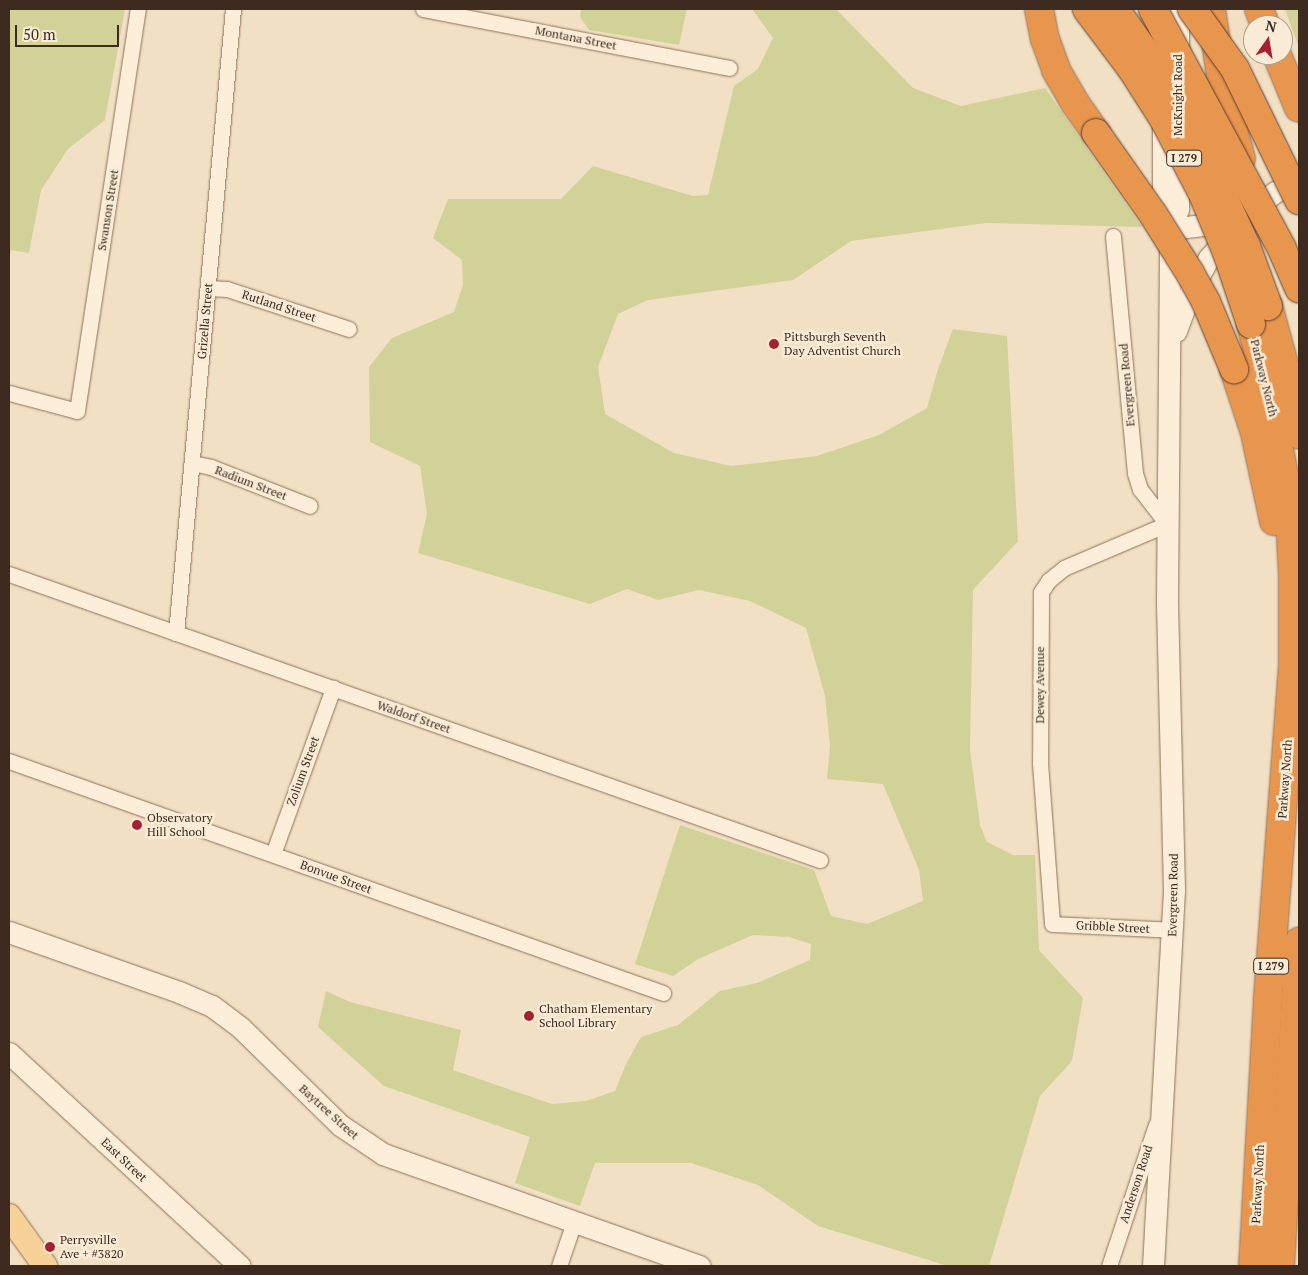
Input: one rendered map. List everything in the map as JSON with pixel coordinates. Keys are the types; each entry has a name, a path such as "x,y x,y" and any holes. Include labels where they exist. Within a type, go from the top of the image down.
{"highway":[{"path":"1039,9 1045,39 1056,70 1075,103 1154,214 1190,273 1206,302 1234,370 1255,433 1270,500 1276,537 1279,603 1293,666"},
{"name":"Parkway North","path":"1087,9 1132,69 1165,121 1203,194 1228,255 1260,315 1265,378 1289,500 1293,573 1293,666 1268,1000 1253,1266"},
{"path":"1115,9 1160,73 1193,131 1246,246 1260,315 1286,368 1299,435"},
{"path":"1153,9 1276,195"},
{"path":"1192,9 1235,69 1276,195 1282,249 1299,288"},
{"path":"1211,9 1229,119 1276,195"},
{"path":"1282,65 1296,101"},
{"path":"1280,1266 1299,942"}],"main road":[{"name":"McKnight Road","path":"1163,9 1162,209 1170,229"},
{"name":"McKnight Road","path":"1170,229 1178,209 1178,9"},
{"name":"Evergreen Road","path":"1171,348 1191,290 1209,258 1247,214 1299,178"},
{"name":"Evergreen Road","path":"1153,1266 1173,930 1167,524 1171,348 1170,229 1205,225 1276,195"},
{"name":"Baytree Street","path":"9,932 207,1003 232,1020 340,1126 372,1148 394,1158 700,1266"},
{"name":"East Street","path":"9,1053 240,1266"},
{"path":"9,1216 45,1266"}],"street":[{"name":"Swanson Street","path":"9,393 77,411 138,9"},
{"name":"Grizella Street","path":"176,633 233,9"},
{"name":"Montana Street","path":"423,9 729,68"},
{"name":"Evergreen Road","path":"1113,236 1135,473 1140,489 1167,524"},
{"name":"Rutland Street","path":"208,288 227,289 349,329"},
{"name":"Radium Street","path":"192,463 211,467 310,506"},
{"name":"Dewey Avenue","path":"1052,924 1040,763 1041,592 1049,580 1064,568 1167,524"},
{"name":"Waldorf Street","path":"9,574 820,860"},
{"name":"Zolium Street","path":"273,854 333,688"},
{"name":"Bonvue Street","path":"9,761 663,993"},
{"name":"Gribble Street","path":"1052,924 1173,930"},
{"name":"Anderson Road","path":"1109,1266 1163,1102"},
{"path":"559,1266 574,1222"}],"green space":[{"path":"9,9 125,9 105,120 68,149 41,190 29,253 11,250 9,257"},
{"path":"581,9 687,9 679,45 589,30 580,17"},
{"path":"752,9 836,9 913,88 961,106 1045,88 1142,227 986,223 851,241 793,280 648,300 618,314 598,367 605,414 674,453 731,466 817,456 879,435 927,408 938,369 953,329 1007,336 1018,541 973,590 970,750 980,825 987,842 1013,855 1035,855 1039,950 1083,998 1072,1061 1040,1096 989,1266 948,1266 818,1226 758,1185 691,1163 595,1163 580,1206 515,1183 530,1137 384,1086 318,1027 326,991 350,1002 461,1030 453,1070 552,1104 586,1101 615,1091 627,1062 641,1037 678,1025 720,991 757,983 810,960 811,944 789,937 753,935 698,959 673,976 635,964 680,825 814,870 831,916 867,924 923,901 919,870 883,784 827,779 830,746 825,696 806,628 750,601 699,590 658,600 627,589 590,604 418,553 427,514 420,466 370,442 369,367 392,338 454,312 463,285 462,260 433,238 448,199 561,199 593,166 693,196 708,195 734,86 758,69 773,38"},
{"path":"1285,9 1299,9 1299,48 1293,31 1293,15 1287,15"}],"place":[{"name":"Pittsburgh Seventh Day Adventist Church","path":"774,344"},
{"name":"Observatory Hill School","path":"137,825"},
{"name":"Chatham Elementary School Library","path":"529,1016"},
{"name":"Perrysville Ave + #3820","path":"50,1247"}]}
